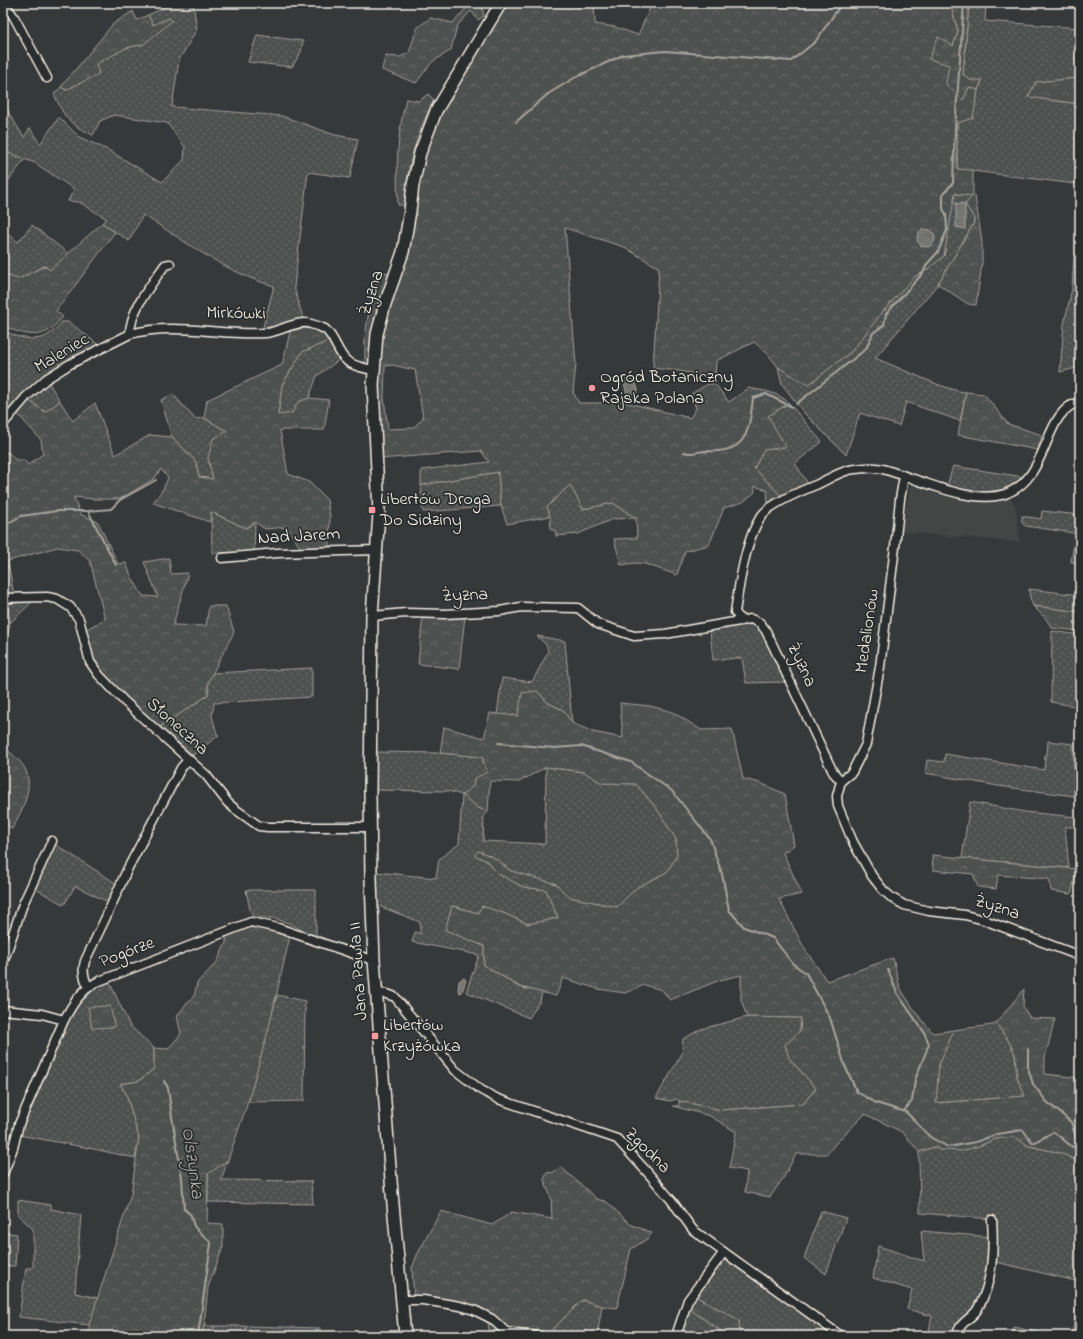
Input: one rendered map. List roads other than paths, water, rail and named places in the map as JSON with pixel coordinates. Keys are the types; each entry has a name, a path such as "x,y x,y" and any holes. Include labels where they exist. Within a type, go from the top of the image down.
{"street":[{"path":"4,3 14,16 47,78"},
{"name":"Żyzna","path":"370,722 372,616 378,513 373,385 377,334 385,304 403,252 414,179 423,145 436,111 501,3"},
{"path":"130,334 130,323 145,294 165,265 170,264"},
{"name":"Mirkówki","path":"105,347 130,334 160,328 241,333 268,333 297,324 308,323 325,330 333,339 341,356 348,362 373,370"},
{"name":"Maleniec","path":"3,424 26,397 46,378 70,364 105,347"},
{"path":"741,621 735,612 747,551 764,513 784,499 849,470 876,468 969,495 986,497 1003,494 1020,486 1033,472 1043,452 1054,423 1063,410 1080,402"},
{"name":"Medalionów","path":"841,781 852,772 866,744 880,667 904,476"},
{"name":"Nad Jarem","path":"222,558 277,553 377,550"},
{"name":"Słoneczna","path":"3,598 47,597 57,599 70,607 79,619 90,662 96,671 124,701 206,775 228,803 260,826 370,827"},
{"name":"Żyzna","path":"372,616 406,613 445,614 500,611 521,607 578,608 598,624 634,636 665,634 751,619 760,623 766,631 833,772 841,781 837,796 838,806 853,842 872,876 883,890 892,898 904,905 929,911 965,915 984,920 1080,956"},
{"name":"Jana Pawła II","path":"370,722 370,827 374,960 391,1178 406,1336"},
{"path":"88,987 83,968 85,960 128,868 182,768 189,759"},
{"path":"3,963 23,904 52,841"},
{"name":"Pogórze","path":"3,1174 13,1148 21,1118 64,1020 71,1007 88,987 97,982 251,922 278,928 374,960"},
{"name":"Zgodna","path":"377,993 387,994 394,997 455,1070 481,1090 498,1099 616,1139 672,1201 693,1230 724,1252 735,1262 842,1336"},
{"path":"3,1010 42,1014 64,1020"},
{"path":"957,1336 962,1324 975,1312 981,1303 984,1294 992,1260 992,1220"},
{"path":"676,1336 688,1300 724,1252"},
{"path":"403,1300 434,1301 460,1306 474,1310 492,1319 505,1331 516,1334 541,1336"}],"water":[{"path":"956,203 965,204 965,229 956,227"},
{"path":"926,229 932,232 935,238 932,244 926,247 920,244 917,238 920,232"},
{"path":"634,377 638,390 635,397 628,399 624,383 626,378"},
{"path":"464,978 466,980 460,993 458,991 459,981"}],"waterway":[{"path":"516,122 548,94 576,77 623,55 665,51 791,61 815,42 842,3"},
{"path":"796,404 866,349 873,333 884,325 886,314 923,273 927,264 938,252 947,230 946,214 943,209 943,194 953,183 955,128 964,3"},
{"path":"684,452 720,451 730,449 738,445 747,431 753,398 766,394 792,407"},
{"path":"3,526 21,516 57,511 111,509 120,500 156,480"},
{"path":"88,511 116,565"},
{"path":"498,743 554,748 581,746 631,762 672,791 710,839 722,874 729,910 744,927 773,938 793,964 806,973 830,1018 845,1066 857,1092 876,1103 906,1112 930,1137 948,1147 976,1142 997,1134 1023,1130 1033,1143 1054,1132 1071,1146 1080,1149"},
{"path":"888,970 897,993 924,1032 929,1044 915,1080 912,1101 904,1111"},
{"path":"1028,1049 1028,1068 1033,1084 1047,1102 1071,1122 1077,1148"},
{"name":"Olszynka","path":"164,1081 168,1088 182,1178 184,1209 191,1215 196,1229 211,1243 198,1336"}],"place":[{"name":"Ogród Botaniczny Rajska Polana","path":"592,388"},
{"name":"Libertów Droga Do Sidziny","path":"372,510"},
{"name":"Libertów Krzyżówka","path":"375,1036"}]}
